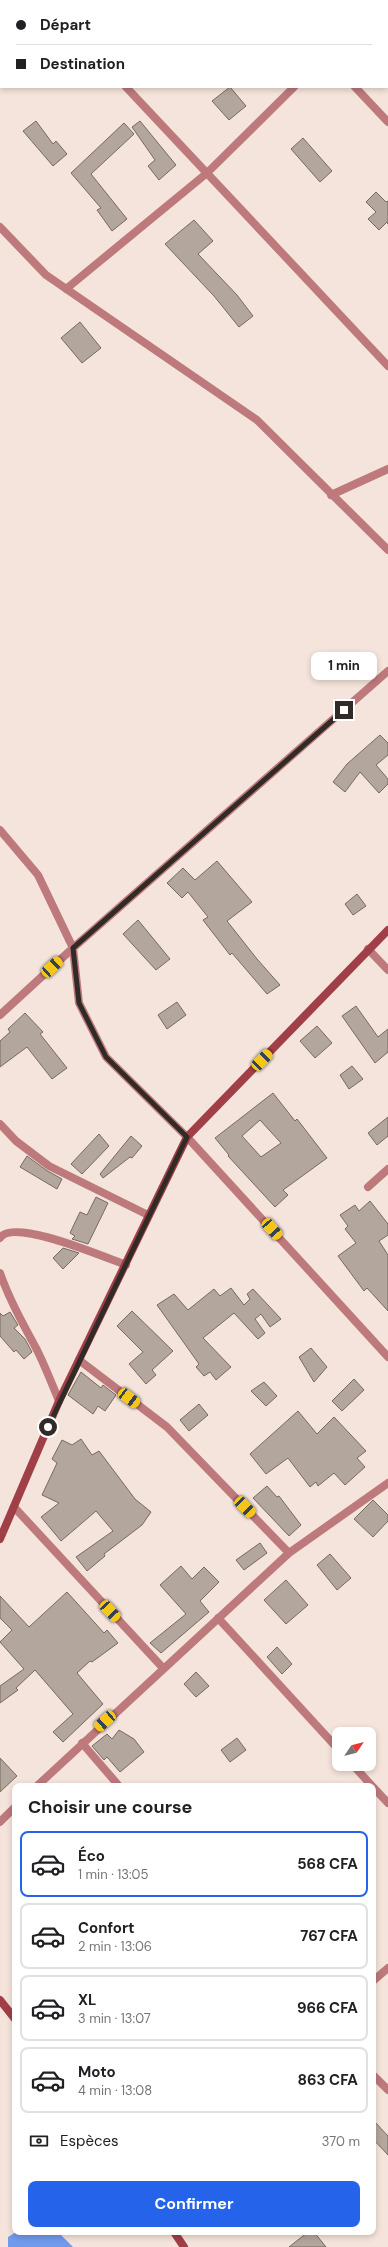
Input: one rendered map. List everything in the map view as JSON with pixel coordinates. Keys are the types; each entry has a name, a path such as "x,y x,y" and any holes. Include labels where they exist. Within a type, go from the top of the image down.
{"main road":[{"path":"0,1539 59,1401 187,1137 388,930"},
{"path":"0,2000 12,2016"},
{"path":"176,2235 184,2247"}],"street":[{"path":"127,88 388,366"},
{"path":"66,289 207,174 293,88"},
{"path":"356,88 388,122"},
{"path":"0,228 46,276 257,420 388,550"},
{"path":"331,495 388,469"},
{"path":"0,1015 73,948 388,671"},
{"path":"0,830 38,875 73,948 79,1003 106,1057 187,1137 388,1356"},
{"path":"368,949 388,970"},
{"path":"0,1124 16,1141 49,1166 148,1216"},
{"path":"368,1187 388,1168"},
{"path":"0,1238 2,1235 10,1232 44,1235 126,1265"},
{"path":"0,1273 8,1297 27,1335 37,1350 59,1401"},
{"path":"79,1360 167,1427 289,1553"},
{"path":"40,1783 289,1553 388,1484"},
{"path":"14,1507 163,1668"},
{"path":"218,1618 332,1742"},
{"path":"82,1743 116,1783"},
{"path":"359,1771 370,1783"},
{"path":"376,1789 388,1803"},
{"path":"0,1822 12,1810"},
{"path":"376,1979 388,1968"},
{"path":"376,2078 388,2090"}],"water":[{"path":"12,2234 61,2235 73,2247 8,2247 8,2237"}],"building":[{"path":"229,88 231,88 246,106 229,120 212,101"},
{"path":"36,121 53,144 56,141 67,154 53,166 23,131"},
{"path":"140,121 176,165 159,180 148,166 155,160 132,127"},
{"path":"124,123 134,134 91,174 127,219 112,231 97,210 101,208 71,173"},
{"path":"303,138 332,171 320,182 291,149"},
{"path":"376,192 386,202 388,201 388,224 387,222 379,230 368,219 376,212 366,202"},
{"path":"194,220 213,241 198,254 237,295 253,316 239,327 214,296 165,244"},
{"path":"80,322 101,348 82,363 61,338"},
{"path":"380,735 388,743 388,755 376,765 388,779 388,784 379,793 360,772 345,792 333,782 347,764"},
{"path":"217,861 252,902 227,921 280,985 267,994 232,953 230,955 203,920 208,917 188,892 182,898 167,883 183,868 195,880"},
{"path":"357,894 366,906 353,915 345,904"},
{"path":"138,920 170,959 156,970 123,934"},
{"path":"177,1002 186,1015 167,1029 158,1015"},
{"path":"356,1006 378,1037 388,1029 388,1052 375,1063 342,1016"},
{"path":"25,1013 43,1032 40,1034 67,1068 52,1079 27,1047 0,1067 0,1041 10,1032 8,1029"},
{"path":"317,1026 332,1043 315,1058 300,1041"},
{"path":"352,1066 363,1079 349,1089 340,1075"},
{"path":"273,1093 295,1121 297,1119 327,1158 283,1190 288,1195 275,1207 228,1156 229,1155 215,1138","holes":["260,1120 281,1143 261,1157 242,1136"]},
{"path":"388,1117 388,1136 377,1145 368,1133"},
{"path":"99,1134 109,1146 82,1174 71,1164"},
{"path":"131,1136 142,1146 132,1158 130,1157 103,1178 100,1174"},
{"path":"27,1156 46,1170 62,1179 57,1189 20,1167"},
{"path":"96,1197 108,1203 88,1244 72,1239 75,1236 70,1233 80,1212 87,1215"},
{"path":"370,1201 388,1224 388,1235 379,1241 388,1255 388,1311 367,1288 364,1291 338,1256 356,1243 345,1229 348,1226 340,1215 355,1205 359,1211"},
{"path":"63,1248 79,1253 63,1269 53,1258"},
{"path":"231,1288 244,1305 250,1299 247,1294 253,1289 281,1319 270,1327 261,1314 255,1319 265,1333 258,1339 234,1313 203,1338 231,1367 216,1380 210,1372 204,1376 196,1367 199,1364 157,1305 174,1294 188,1310 214,1289 220,1296"},
{"path":"132,1311 173,1351 152,1370 156,1375 146,1384 129,1364 143,1352 117,1326"},
{"path":"10,1312 18,1325 14,1328 25,1339 32,1352 24,1359 16,1350 14,1352 0,1336 0,1313 3,1316"},
{"path":"311,1348 327,1367 314,1382 299,1357"},
{"path":"81,1372 101,1388 103,1385 116,1395 105,1411 98,1406 93,1414 68,1395"},
{"path":"354,1379 364,1390 342,1411 332,1401"},
{"path":"264,1382 277,1396 266,1406 251,1391"},
{"path":"199,1404 208,1415 189,1431 180,1420"},
{"path":"298,1411 317,1434 334,1417 366,1451 357,1458 365,1467 345,1485 334,1473 318,1486 316,1482 310,1487 288,1458 266,1474 250,1454"},
{"path":"81,1439 92,1455 99,1451 135,1499 151,1512 142,1525 104,1554 105,1556 87,1571 76,1557 113,1531 96,1511 61,1541 41,1517 59,1503 42,1495 57,1463 52,1459 62,1440 72,1445"},
{"path":"267,1486 277,1497 279,1496 301,1525 289,1536 253,1498"},
{"path":"373,1500 388,1515 388,1521 373,1537 354,1519"},
{"path":"260,1543 267,1553 244,1570 236,1560"},
{"path":"330,1554 351,1578 337,1590 317,1565"},
{"path":"181,1566 192,1579 204,1567 219,1582 200,1601 209,1612 161,1653 150,1643 186,1614 160,1585"},
{"path":"286,1580 308,1605 286,1624 264,1600"},
{"path":"67,1592 104,1633 107,1630 118,1643 92,1662 90,1661 77,1673 103,1704 63,1742 53,1732 73,1714 35,1670 16,1688 18,1690 0,1703 0,1686 24,1669 0,1642 12,1630 0,1618 0,1596 29,1627"},
{"path":"277,1647 292,1664 282,1674 267,1657"},
{"path":"196,1672 209,1686 196,1697 184,1684"},
{"path":"119,1730 134,1739 144,1752 120,1772 107,1757 104,1760 92,1746 107,1734 112,1739"},
{"path":"237,1738 246,1750 230,1762 221,1750"},
{"path":"0,1758 17,1776 0,1792"},
{"path":"376,2123 388,2136 388,2155 376,2142"},
{"path":"304,2235 316,2235 326,2247 289,2247"}],"route":[{"path":"48,1427 59,1401 187,1137 106,1057 79,1003 73,948 344,710"}]}
